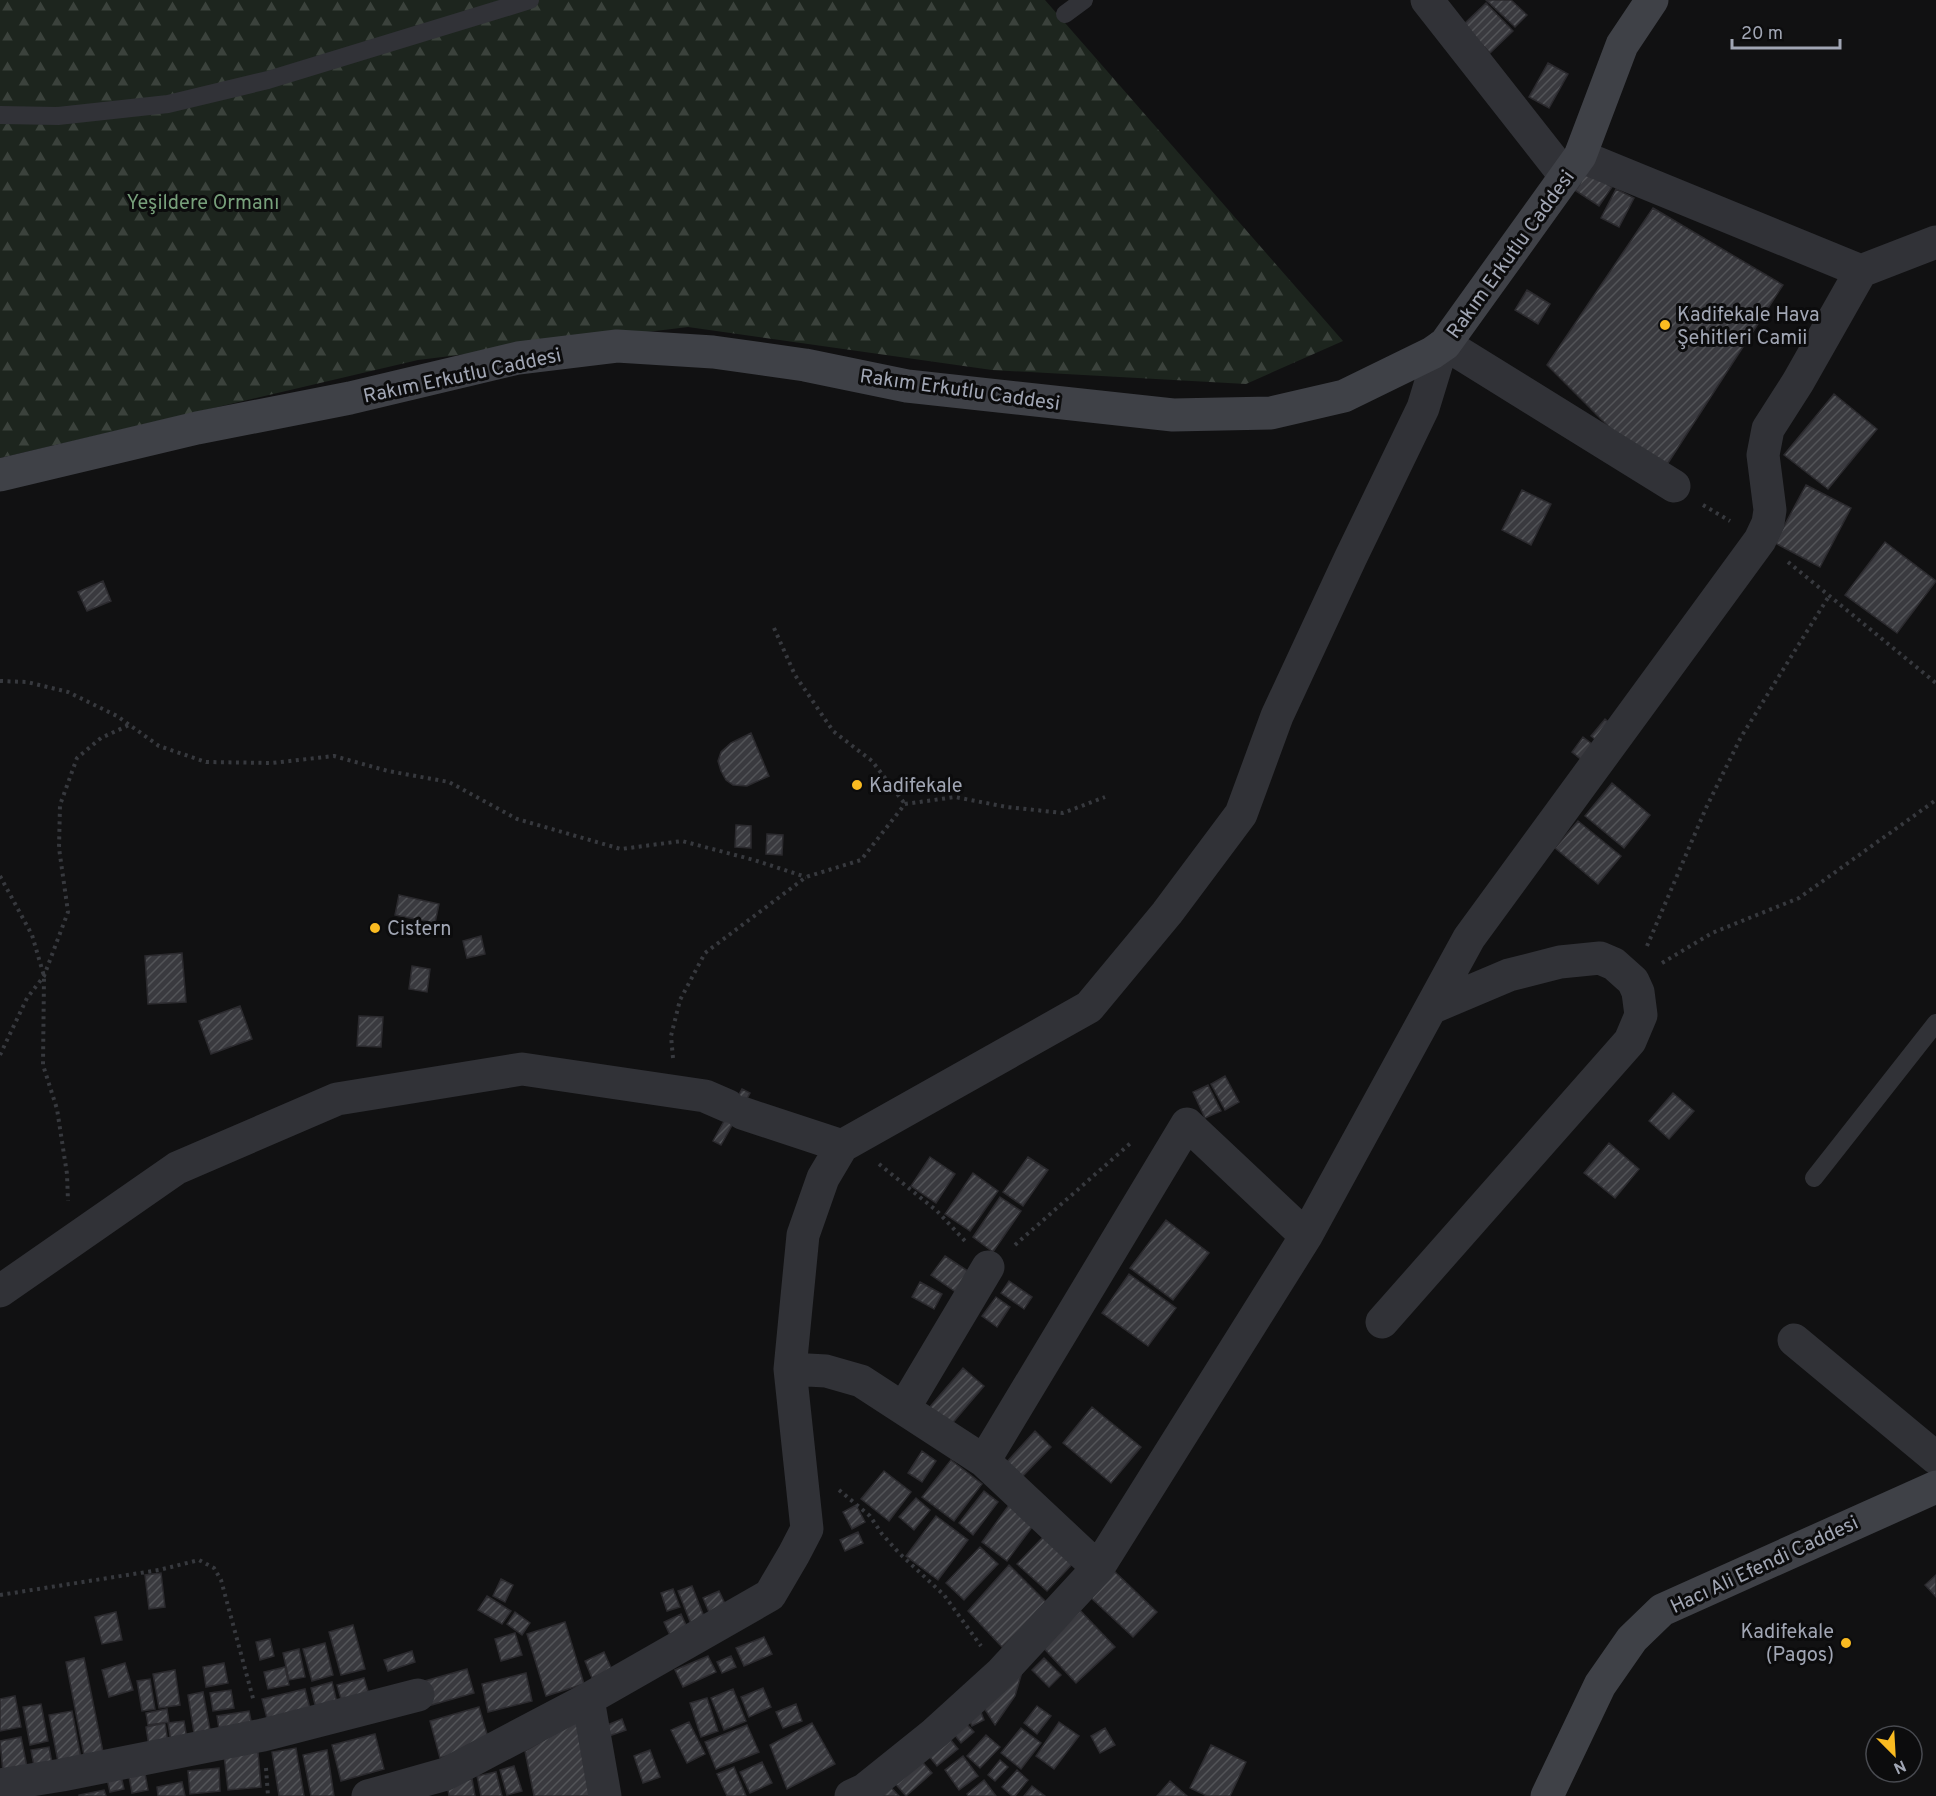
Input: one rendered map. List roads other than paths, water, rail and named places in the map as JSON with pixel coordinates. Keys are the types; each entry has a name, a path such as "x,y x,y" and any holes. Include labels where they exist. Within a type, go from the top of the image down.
{"main road":[{"name":"Rakım Erkutlu Caddesi","path":"0,475 197,428 350,398 518,358 617,346 713,352 805,365 907,386 1173,415 1271,413 1344,396 1443,345 1573,166 1622,45 1652,0"},
{"name":"Hacı Ali Efendi Caddesi","path":"1547,1796 1600,1685 1632,1639 1662,1610 1936,1487"}],"street":[{"path":"1427,0 1573,166 1861,271"},
{"path":"851,1796 864,1790 935,1733 1000,1673 1098,1568 1306,1236 1470,938 1760,540 1768,523 1770,510 1762,455 1768,429 1798,382 1861,271 1936,242"},
{"path":"368,1796 446,1774 588,1699 770,1595 807,1529 790,1369 803,1235 823,1178 842,1146 1089,1007 1167,913 1241,814 1277,716 1423,408 1443,345 1674,486"},
{"path":"1382,1322 1630,1041 1641,1015 1638,992 1633,981 1614,964 1599,958 1560,962 1509,975 1431,1008"},
{"path":"0,1291 177,1168 337,1099 522,1070 705,1096 735,1110 842,1146"},
{"path":"984,1461 1187,1124 1306,1236"},
{"path":"904,1408 988,1267"},
{"path":"1794,1340 1936,1458"},
{"path":"790,1369 826,1371 861,1381 904,1408 984,1461 1098,1568"},
{"path":"0,1785 64,1786 418,1695"},
{"path":"588,1699 605,1796"}],"lane":[{"path":"0,115 58,116 168,104 268,80 530,0"},
{"path":"1065,14 1084,0"},
{"path":"1814,1178 1936,1023"}],"place":[{"name":"Kadifekale Hava Şehitleri Camii","path":"1665,325"},
{"name":"Kadifekale","path":"857,785"},
{"name":"Cistern","path":"375,928"},
{"name":"Kadifekale (Pagos)","path":"1846,1643"}],"park label":[{"name":"Yeşildere Ormanı","path":"203,202"}]}
